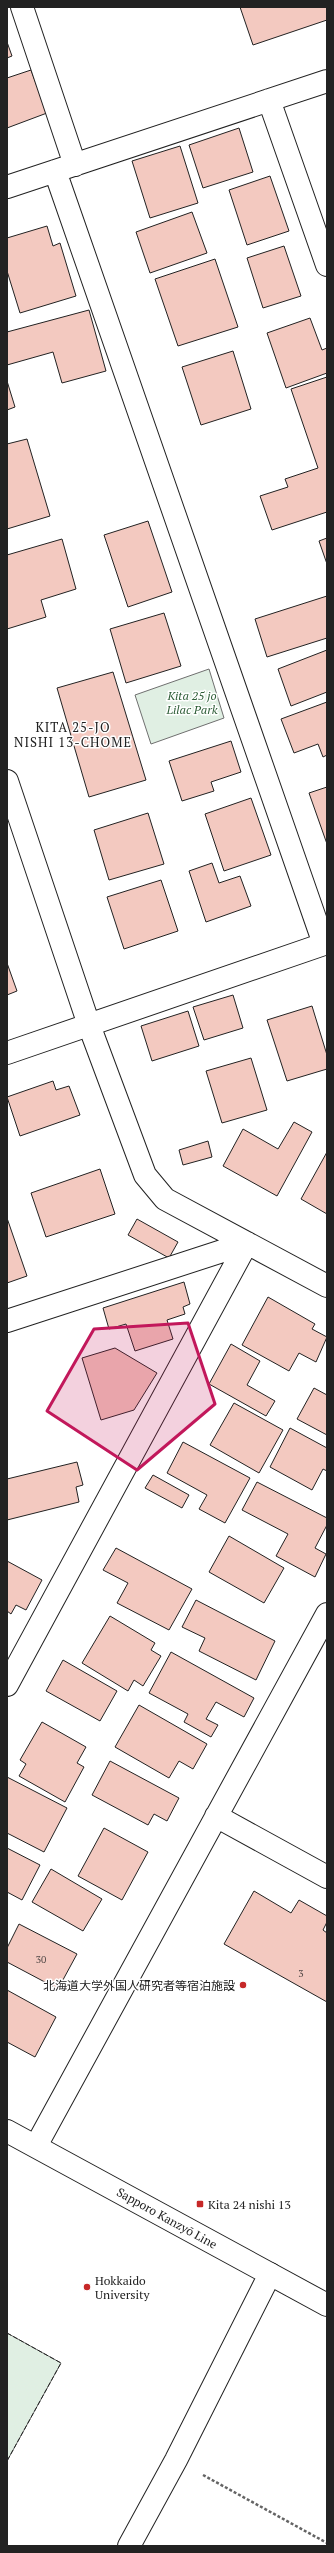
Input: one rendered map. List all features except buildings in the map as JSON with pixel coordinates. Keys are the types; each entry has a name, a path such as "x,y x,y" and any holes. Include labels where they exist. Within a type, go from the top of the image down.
{"street":[{"path":"22,7 76,165"},
{"path":"7,187 327,81"},
{"path":"269,100 327,265"},
{"path":"7,1053 326,944 55,171"},
{"path":"7,781 89,1025 144,1175 166,1199 327,1286"},
{"path":"7,1321 247,1243"},
{"path":"7,1685 247,1243"},
{"path":"36,2146 327,1614"},
{"path":"216,1816 327,1877"},
{"name":"Sapporo Kanzyō Line","path":"7,2131 327,2305"},
{"path":"129,2546 176,2460 270,2274"}],"path":[{"path":"176,2460 327,2544"}],"highlighted area":[{"path":"188,1323 215,1404 137,1470 47,1411 94,1329"}],"green space":[{"name":"Kita 25 jo Lilac Park","path":"209,669 224,718 151,744 135,695"},
{"path":"7,2333 61,2363 7,2461"}],"fence":[{"path":"7,2333 61,2363 7,2461"}],"place":[{"name":"北海道大学外国人研究者等宿泊施設","path":"243,1985"},
{"name":"Kita 24 nishi 13","path":"200,2204"},
{"name":"Hokkaido University","path":"87,2287"}],"district":[{"name":"KITA 25-JO NISHI 13-CHOME","path":"73,734"}]}
